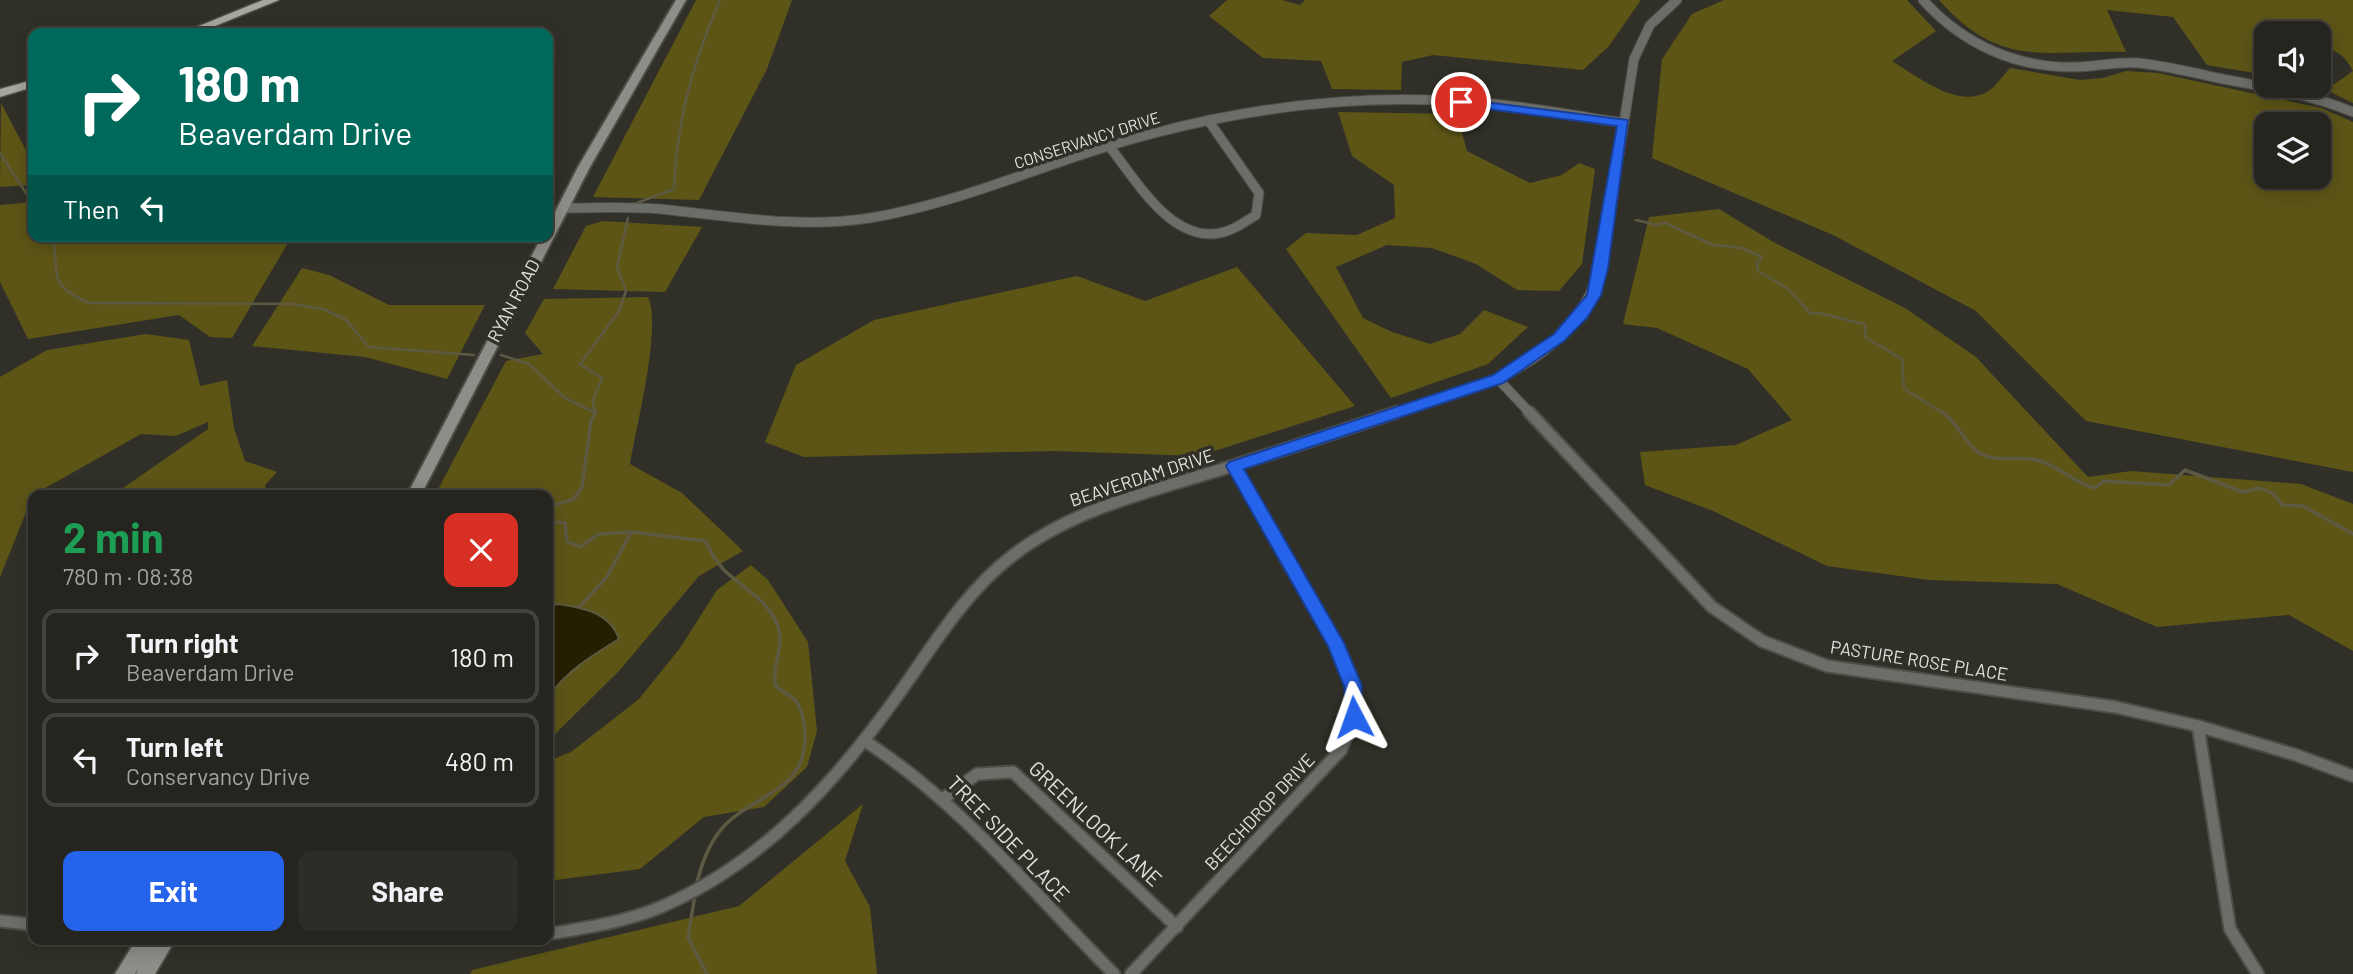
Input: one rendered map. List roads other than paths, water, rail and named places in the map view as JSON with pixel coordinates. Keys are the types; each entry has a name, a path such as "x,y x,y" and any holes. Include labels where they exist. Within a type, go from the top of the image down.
{"main road":[{"path":"201,28 273,0"},
{"name":"RYAN ROAD","path":"553,225 681,0"},
{"path":"0,93 28,85"},
{"name":"RYAN ROAD","path":"417,490 544,242"},
{"path":"124,974 143,945"},
{"path":"145,974 163,945"}],"street":[{"name":"BEAVERDAM DRIVE","path":"553,933 603,925 706,887 741,866 795,822 865,741 948,622 979,584 1017,550 1094,510 1498,379 1559,337 1582,314 1594,295 1634,59 1643,34 1657,14 1677,0"},
{"path":"1923,0 1939,20 1962,38 2006,57 2067,67 2120,63 2160,66 2304,95 2353,112"},
{"name":"CONSERVANCY DRIVE","path":"562,208 656,209 787,224 869,218 946,201 1109,146 1208,120 1305,104 1364,100 1484,103 1623,123"},
{"path":"1109,146 1173,222 1201,235 1228,233 1256,215 1259,194 1208,120"},
{"name":"PASTURE ROSE PLACE","path":"1498,379 1712,607 1762,641 1827,666 2115,707 2198,726 2296,755 2353,776"},
{"name":"BEECHDROP DRIVE","path":"1131,974 1341,750 1354,717 1353,686 1335,643 1234,466"},
{"path":"2198,726 2230,929 2258,974"},
{"name":"TREE SIDE PLACE","path":"865,741 909,768 944,798 1114,974"},
{"name":"GREENLOOK LANE","path":"944,798 977,774 1013,772 1177,927"},
{"path":"0,921 28,924"}],"waterway":[{"path":"634,204 674,189 678,140 688,92 702,45 720,0"},
{"path":"0,153 28,196"},
{"path":"595,412 593,400 602,378 580,364 619,311 626,291 617,267 628,218"},
{"path":"1636,220 1657,225 1665,223 1713,245 1742,248 1762,257 1757,263 1758,271 1787,288 1810,313 1865,324 1865,337 1902,359 1904,389 1943,413"},
{"path":"54,242 60,283 66,290 89,303 293,304 323,309 345,319 369,347 474,355"},
{"path":"501,355 529,364 565,398 595,412"},
{"path":"1943,413 1973,448 1985,456 2037,460 2095,488 2103,481 2169,485 2185,470 2243,492 2260,488 2274,494 2282,505 2303,506 2353,534"},
{"path":"553,505 574,499 582,487 591,421 595,414"},
{"path":"553,522 565,523 567,541 580,547 599,534 631,532"},
{"path":"579,607 607,577 631,532"},
{"path":"631,532 705,541 726,572 763,603 774,618 780,634 775,671 776,686 797,702 803,720 803,757 796,770 776,790 737,815 719,832 706,854 696,887"},
{"path":"695,895 688,937 707,974"}]}
